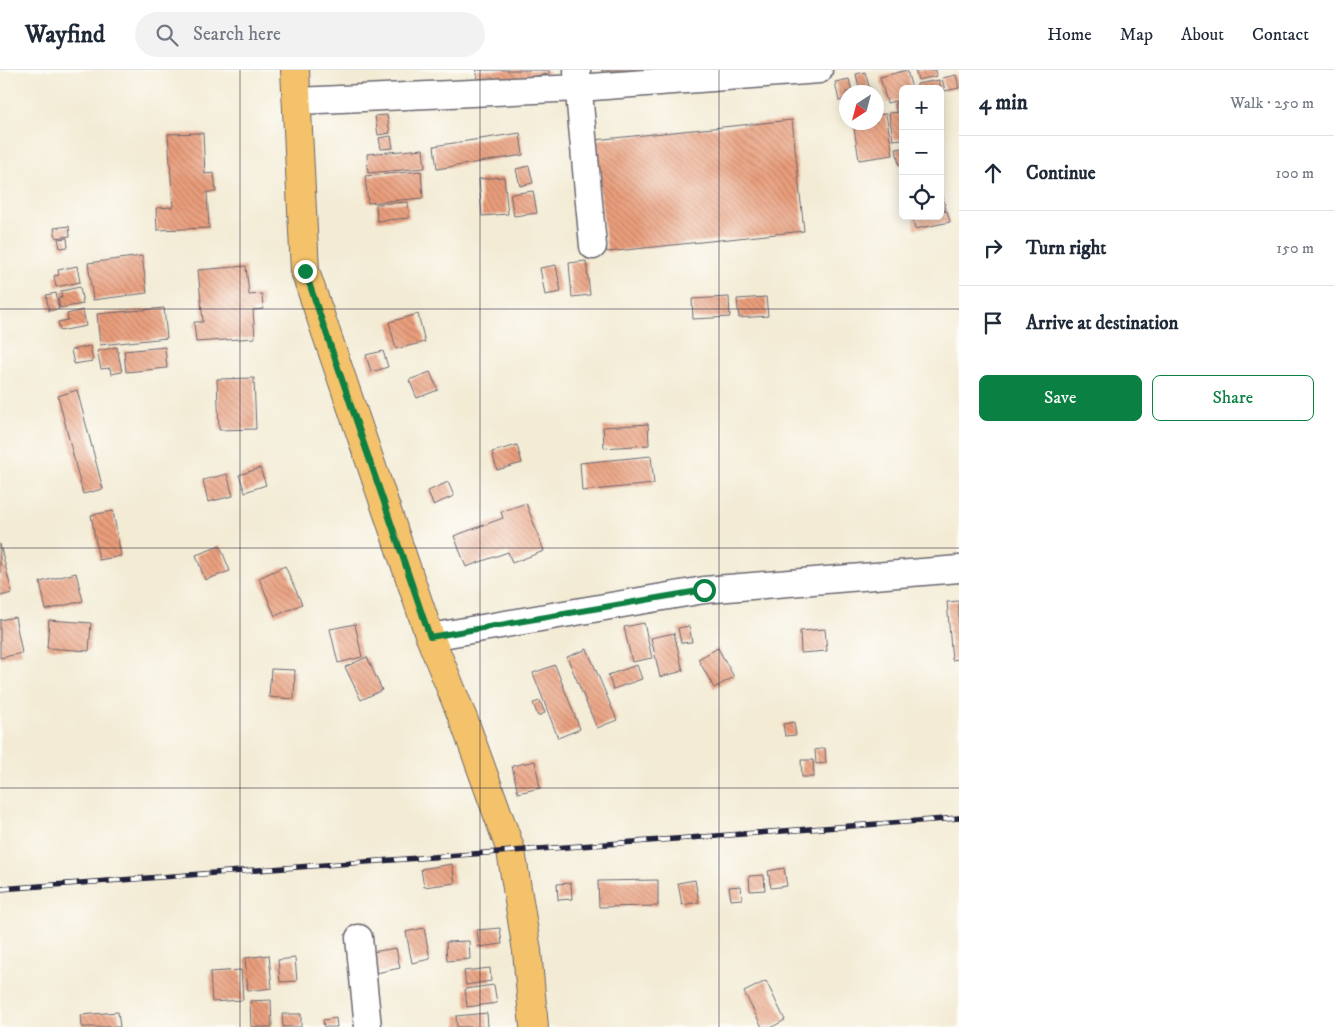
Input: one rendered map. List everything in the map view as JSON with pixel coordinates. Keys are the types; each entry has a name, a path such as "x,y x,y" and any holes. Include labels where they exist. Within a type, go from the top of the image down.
{"main road":[{"path":"295,70 305,271 430,637 466,726 511,851 527,951 534,1027"}],"street":[{"path":"297,101 578,79 819,70"},
{"path":"578,79 593,246"},
{"path":"430,637 704,590 959,569"},
{"path":"359,938 368,1027"}],"building":[{"path":"476,70 549,70 549,74 479,85"},
{"path":"602,70 637,70 637,71 603,76"},
{"path":"907,70 911,85 899,85 899,100 887,103 884,85 882,85 880,77"},
{"path":"915,70 936,70 937,76 918,80"},
{"path":"865,72 869,85 858,85 856,74"},
{"path":"956,75 959,88 945,91 942,78"},
{"path":"849,79 850,85 839,85 839,101 835,82"},
{"path":"939,80 940,85 917,85"},
{"path":"899,102 899,111 896,111 895,103"},
{"path":"899,112 899,139 893,140 889,113"},
{"path":"884,114 886,114 893,155 859,160 854,130 884,130"},
{"path":"387,115 390,133 378,135 375,116"},
{"path":"792,120 804,231 607,252 594,140"},
{"path":"203,133 205,174 214,173 216,192 207,192 209,228 157,230 156,208 173,207 168,134"},
{"path":"520,133 523,155 437,169 434,146"},
{"path":"391,136 393,148 381,149 379,138"},
{"path":"423,149 425,168 368,173 367,154"},
{"path":"896,149 899,149 899,165"},
{"path":"529,166 533,183 520,186 516,169"},
{"path":"421,171 423,198 368,203 365,176"},
{"path":"504,177 508,214 482,216 479,179"},
{"path":"533,191 537,213 514,216 510,194"},
{"path":"408,202 409,218 377,221 376,204"},
{"path":"944,211 947,211 950,222 915,229 913,220 944,220"},
{"path":"69,226 70,236 56,238 54,228"},
{"path":"67,238 68,247 60,248 58,239"},
{"path":"142,256 147,293 93,300 88,263"},
{"path":"586,261 590,295 572,297 569,263"},
{"path":"556,265 561,292 545,295 540,268"},
{"path":"77,266 80,282 56,287 54,276 59,275 58,270"},
{"path":"246,266 249,295 262,294 263,309 253,310 255,338 196,342 194,322 203,322 198,270"},
{"path":"80,287 83,304 60,308 58,298 62,297 61,291"},
{"path":"56,293 59,309 49,311 46,295"},
{"path":"729,297 730,317 693,319 692,299"},
{"path":"766,297 768,316 739,318 737,299"},
{"path":"164,308 167,338 100,345 97,314"},
{"path":"83,310 86,326 60,331 58,322 68,320 67,314"},
{"path":"418,314 425,342 396,349 389,322"},
{"path":"90,346 93,361 74,364 71,350"},
{"path":"117,347 122,372 111,374 110,368 101,369 97,351"},
{"path":"165,347 167,368 126,372 124,351"},
{"path":"383,351 388,367 371,372 366,355"},
{"path":"430,372 438,390 417,398 409,380"},
{"path":"254,378 256,429 219,430 217,379"},
{"path":"77,390 103,489 83,494 58,396"},
{"path":"648,424 649,445 604,448 603,427"},
{"path":"517,445 522,463 497,470 492,452"},
{"path":"651,456 654,484 582,491 580,463"},
{"path":"260,468 266,485 245,492 239,475"},
{"path":"227,474 233,496 208,502 203,480"},
{"path":"448,482 454,496 433,505 428,491"},
{"path":"526,503 544,551 512,563 508,552 466,567 454,536 503,518 501,512"},
{"path":"113,511 121,556 99,560 91,515"},
{"path":"0,544 12,593 0,596"},
{"path":"220,546 230,571 205,580 196,555"},
{"path":"285,566 302,604 275,616 259,578"},
{"path":"76,573 83,601 46,610 40,582"},
{"path":"959,601 959,659 952,660 947,602"},
{"path":"15,617 22,653 0,658 0,620"},
{"path":"49,620 91,623 89,651 47,648"},
{"path":"644,623 652,658 632,662 624,627"},
{"path":"355,624 362,657 338,663 330,629"},
{"path":"689,626 692,642 681,643 678,628"},
{"path":"825,629 827,651 801,653 800,631"},
{"path":"674,633 683,671 660,677 651,638"},
{"path":"718,648 734,677 714,688 698,659"},
{"path":"587,649 617,720 597,728 567,657"},
{"path":"367,657 382,690 361,700 345,667"},
{"path":"555,665 580,729 558,738 533,673"},
{"path":"637,665 642,679 613,689 608,675"},
{"path":"271,669 295,670 294,699 269,697"},
{"path":"540,701 545,713 538,716 533,703"},
{"path":"794,722 796,735 785,736 783,724"},
{"path":"825,748 826,763 816,764 815,750"},
{"path":"801,760 813,760 814,777 802,777"},
{"path":"535,761 540,788 518,793 512,766"},
{"path":"452,864 455,883 424,887 421,869"},
{"path":"784,868 787,886 771,888 768,871"},
{"path":"764,875 765,890 750,891 749,876"},
{"path":"658,880 658,906 599,907 598,881"},
{"path":"695,880 699,902 682,905 678,883"},
{"path":"571,883 572,899 558,900 557,884"},
{"path":"741,886 742,899 731,900 729,887"},
{"path":"424,928 430,959 412,963 406,932"},
{"path":"500,928 502,944 479,947 477,930"},
{"path":"469,941 470,959 447,961 446,942"},
{"path":"396,948 400,968 376,973 372,952"},
{"path":"269,955 272,988 248,991 245,958"},
{"path":"295,958 297,981 280,982 278,960"},
{"path":"490,968 491,981 466,985 464,971"},
{"path":"241,970 243,1000 212,1002 210,972"},
{"path":"766,981 785,1020 772,1027 762,1027 744,992"},
{"path":"494,985 497,1003 467,1007 465,989"},
{"path":"271,1000 272,1027 251,1027 250,1001"},
{"path":"118,1012 120,1027 82,1027 81,1015"},
{"path":"487,1013 488,1027 457,1027 456,1016"},
{"path":"282,1014 301,1014 301,1027 283,1027"},
{"path":"336,1018 337,1027 324,1027 323,1020"}],"railway":[{"path":"0,889 959,818"}],"route":[{"path":"305,271 430,637 704,590"}]}
